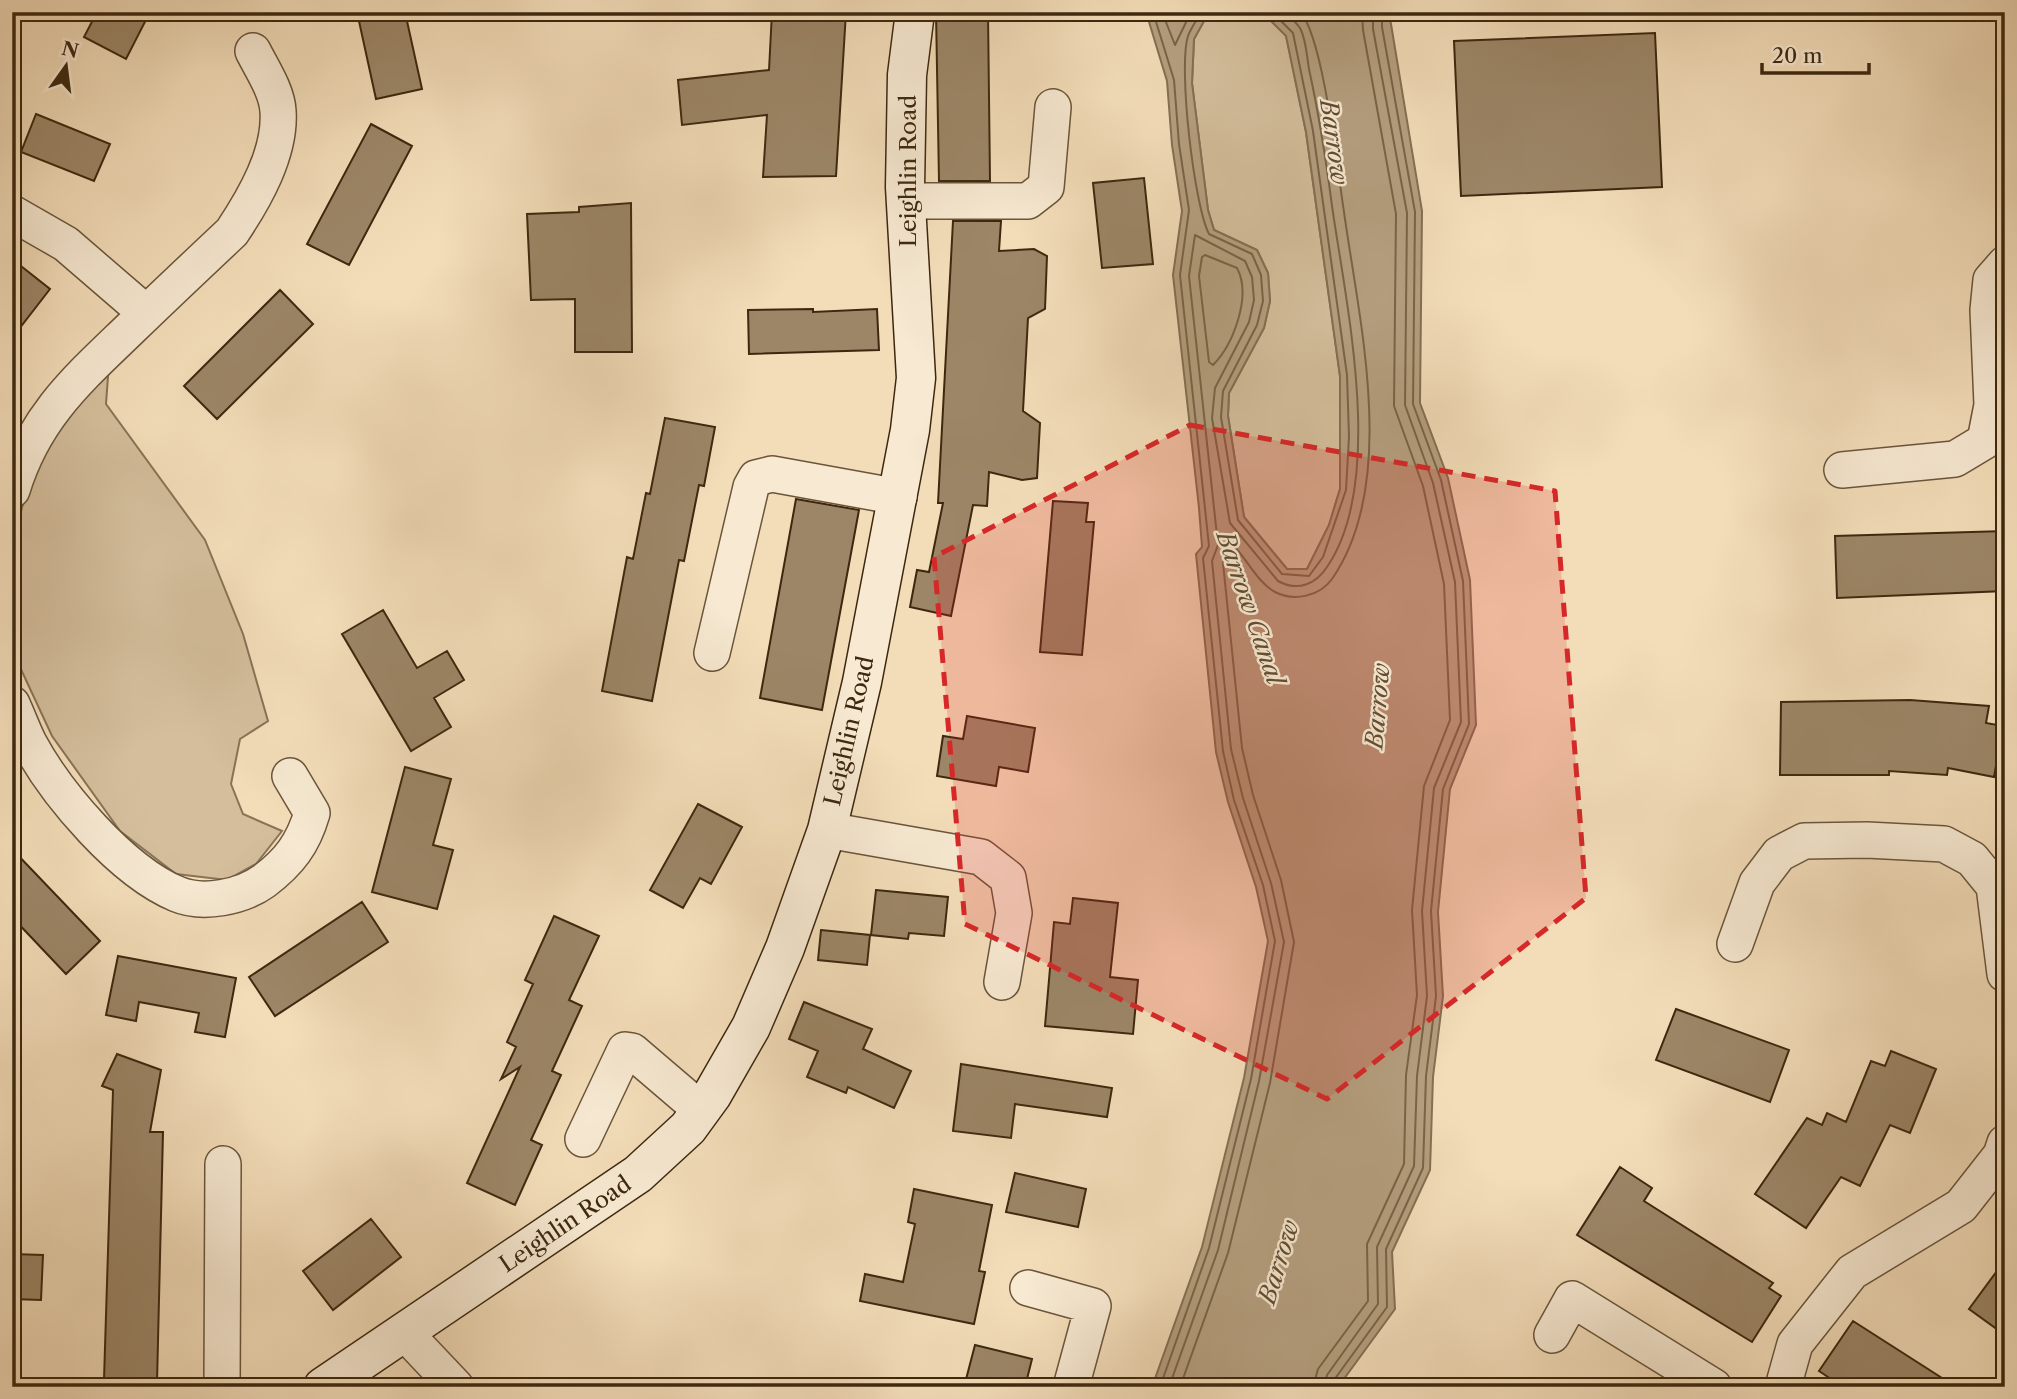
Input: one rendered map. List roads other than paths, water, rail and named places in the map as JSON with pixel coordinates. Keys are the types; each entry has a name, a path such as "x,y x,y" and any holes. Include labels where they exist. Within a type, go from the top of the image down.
{"street":[{"name":"Leighlin Road","path":"323,1387 638,1174 688,1128 751,1027 785,948 827,830 862,682 898,498 916,378 906,201 908,75 915,12"},
{"path":"12,490 40,424 70,385 232,232 252,205 273,149 278,111 253,51"},
{"path":"906,201 1028,201 1046,187 1053,107"},
{"path":"12,213 66,244 146,313"},
{"path":"1842,470 1955,459 1984,440 1992,405 1988,310 1991,280 2005,264"},
{"path":"712,653 751,487 756,478 772,474 898,498"},
{"path":"12,704 30,744 70,802 113,848 150,879 179,895 231,897 256,887 284,865 306,834 312,813 290,776"},
{"path":"827,830 981,857 1008,878 1014,914 1002,982"},
{"path":"1735,944 1757,883 1779,854 1804,841 1867,840 1944,844 1972,859 1994,886 2005,974"},
{"path":"583,1139 625,1050 632,1051 701,1110"},
{"path":"1783,1387 1795,1343 1852,1272 1961,1206 2001,1155 2005,1143"},
{"path":"222,1387 223,1164"},
{"path":"1028,1288 1093,1306 1071,1387"},
{"path":"1552,1335 1572,1299 1714,1387"},
{"path":"404,1332 456,1387"}],"water":[{"path":"1146,12 1209,12 1194,39 1192,83 1208,210 1214,230 1257,250 1268,273 1270,301 1264,328 1229,393 1228,416 1244,517 1287,569 1307,569 1329,525 1340,489 1340,376 1306,132 1286,36 1262,12 1389,12 1422,211 1420,403 1448,478 1470,580 1476,725 1450,789 1438,912 1443,996 1433,1077 1430,1170 1392,1252 1395,1309 1338,1387 1152,1387 1202,1247 1244,1078 1268,941 1256,887 1228,802 1216,752 1196,554 1202,547 1199,508 1173,275 1182,211 1172,145 1167,81"}],"water label":[{"name":"Barrow","path":"1334,142"},
{"name":"Barrow Canal","path":"1250,608"},
{"name":"Barrow","path":"1378,706"},
{"name":"Barrow","path":"1279,1262"}]}
